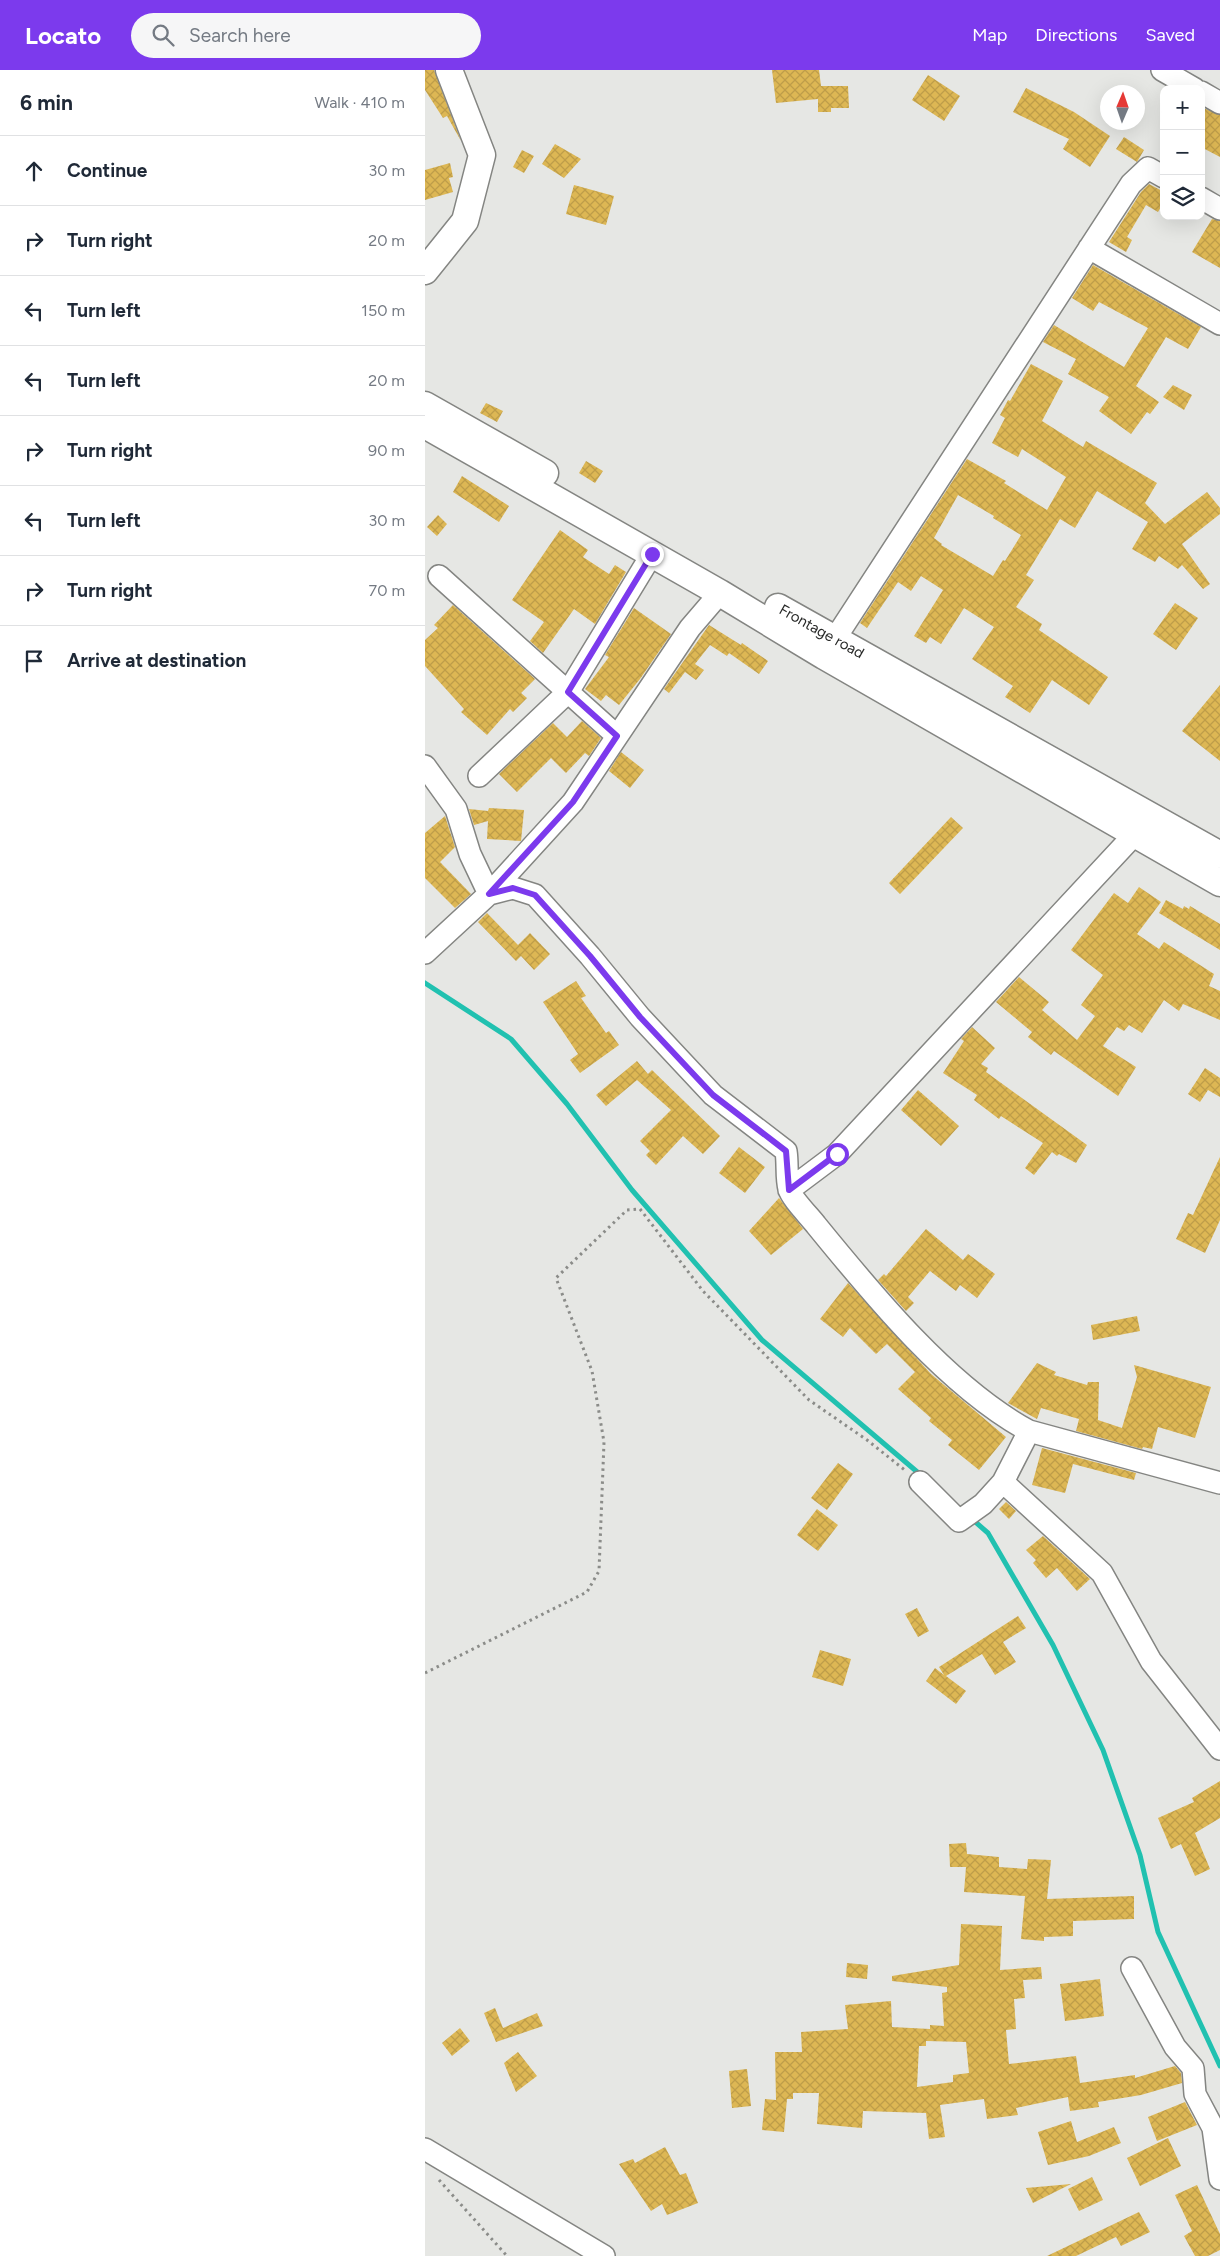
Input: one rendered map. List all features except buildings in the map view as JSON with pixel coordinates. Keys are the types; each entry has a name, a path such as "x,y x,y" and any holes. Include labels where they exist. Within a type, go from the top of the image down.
{"main road":[{"path":"425,271 465,221 482,155 449,70"},
{"name":"Frontage road","path":"425,405 829,648 1220,855"},
{"path":"425,425 720,593 829,648 1134,835 1220,883"}],"street":[{"path":"1161,70 1188,85"},
{"path":"1205,94 1220,103"},
{"path":"829,648 1131,184 1148,168 1162,175"},
{"path":"1205,200 1220,209"},
{"path":"1089,248 1220,324"},
{"path":"479,776 568,692 652,554"},
{"path":"439,576 617,736"},
{"path":"425,953 489,894 573,802 690,628 720,593"},
{"path":"425,766 457,809 470,854 489,894"},
{"path":"789,1190 837,1154 1134,835"},
{"path":"489,894 513,888 535,895 590,956 640,1017 713,1095 786,1151 789,1190 836,1249 948,1372 1010,1421 1029,1430 1220,1483"},
{"path":"921,1482 959,1521 983,1504 1003,1482 1029,1430"},
{"path":"1003,1482 1101,1573 1151,1661 1220,1749"},
{"path":"1132,1968 1175,2047 1193,2068 1195,2094 1213,2128 1220,2179"},
{"path":"425,2149 604,2256"}],"path":[{"path":"425,1673 587,1592 599,1571 604,1442 592,1371 556,1278 627,1210 640,1209 703,1291 809,1400 867,1440 921,1482"},
{"path":"437,2176 507,2256"}],"waterway":[{"path":"425,983 511,1039 567,1104 632,1190 762,1340 922,1476"},
{"path":"972,1519 988,1533 1053,1645 1103,1750 1140,1855 1158,1932 1220,2066"}],"route":[{"path":"652,554 568,692 617,736 573,802 489,894 513,888 535,895 590,956 640,1017 713,1095 786,1151 789,1190 837,1154"}]}
